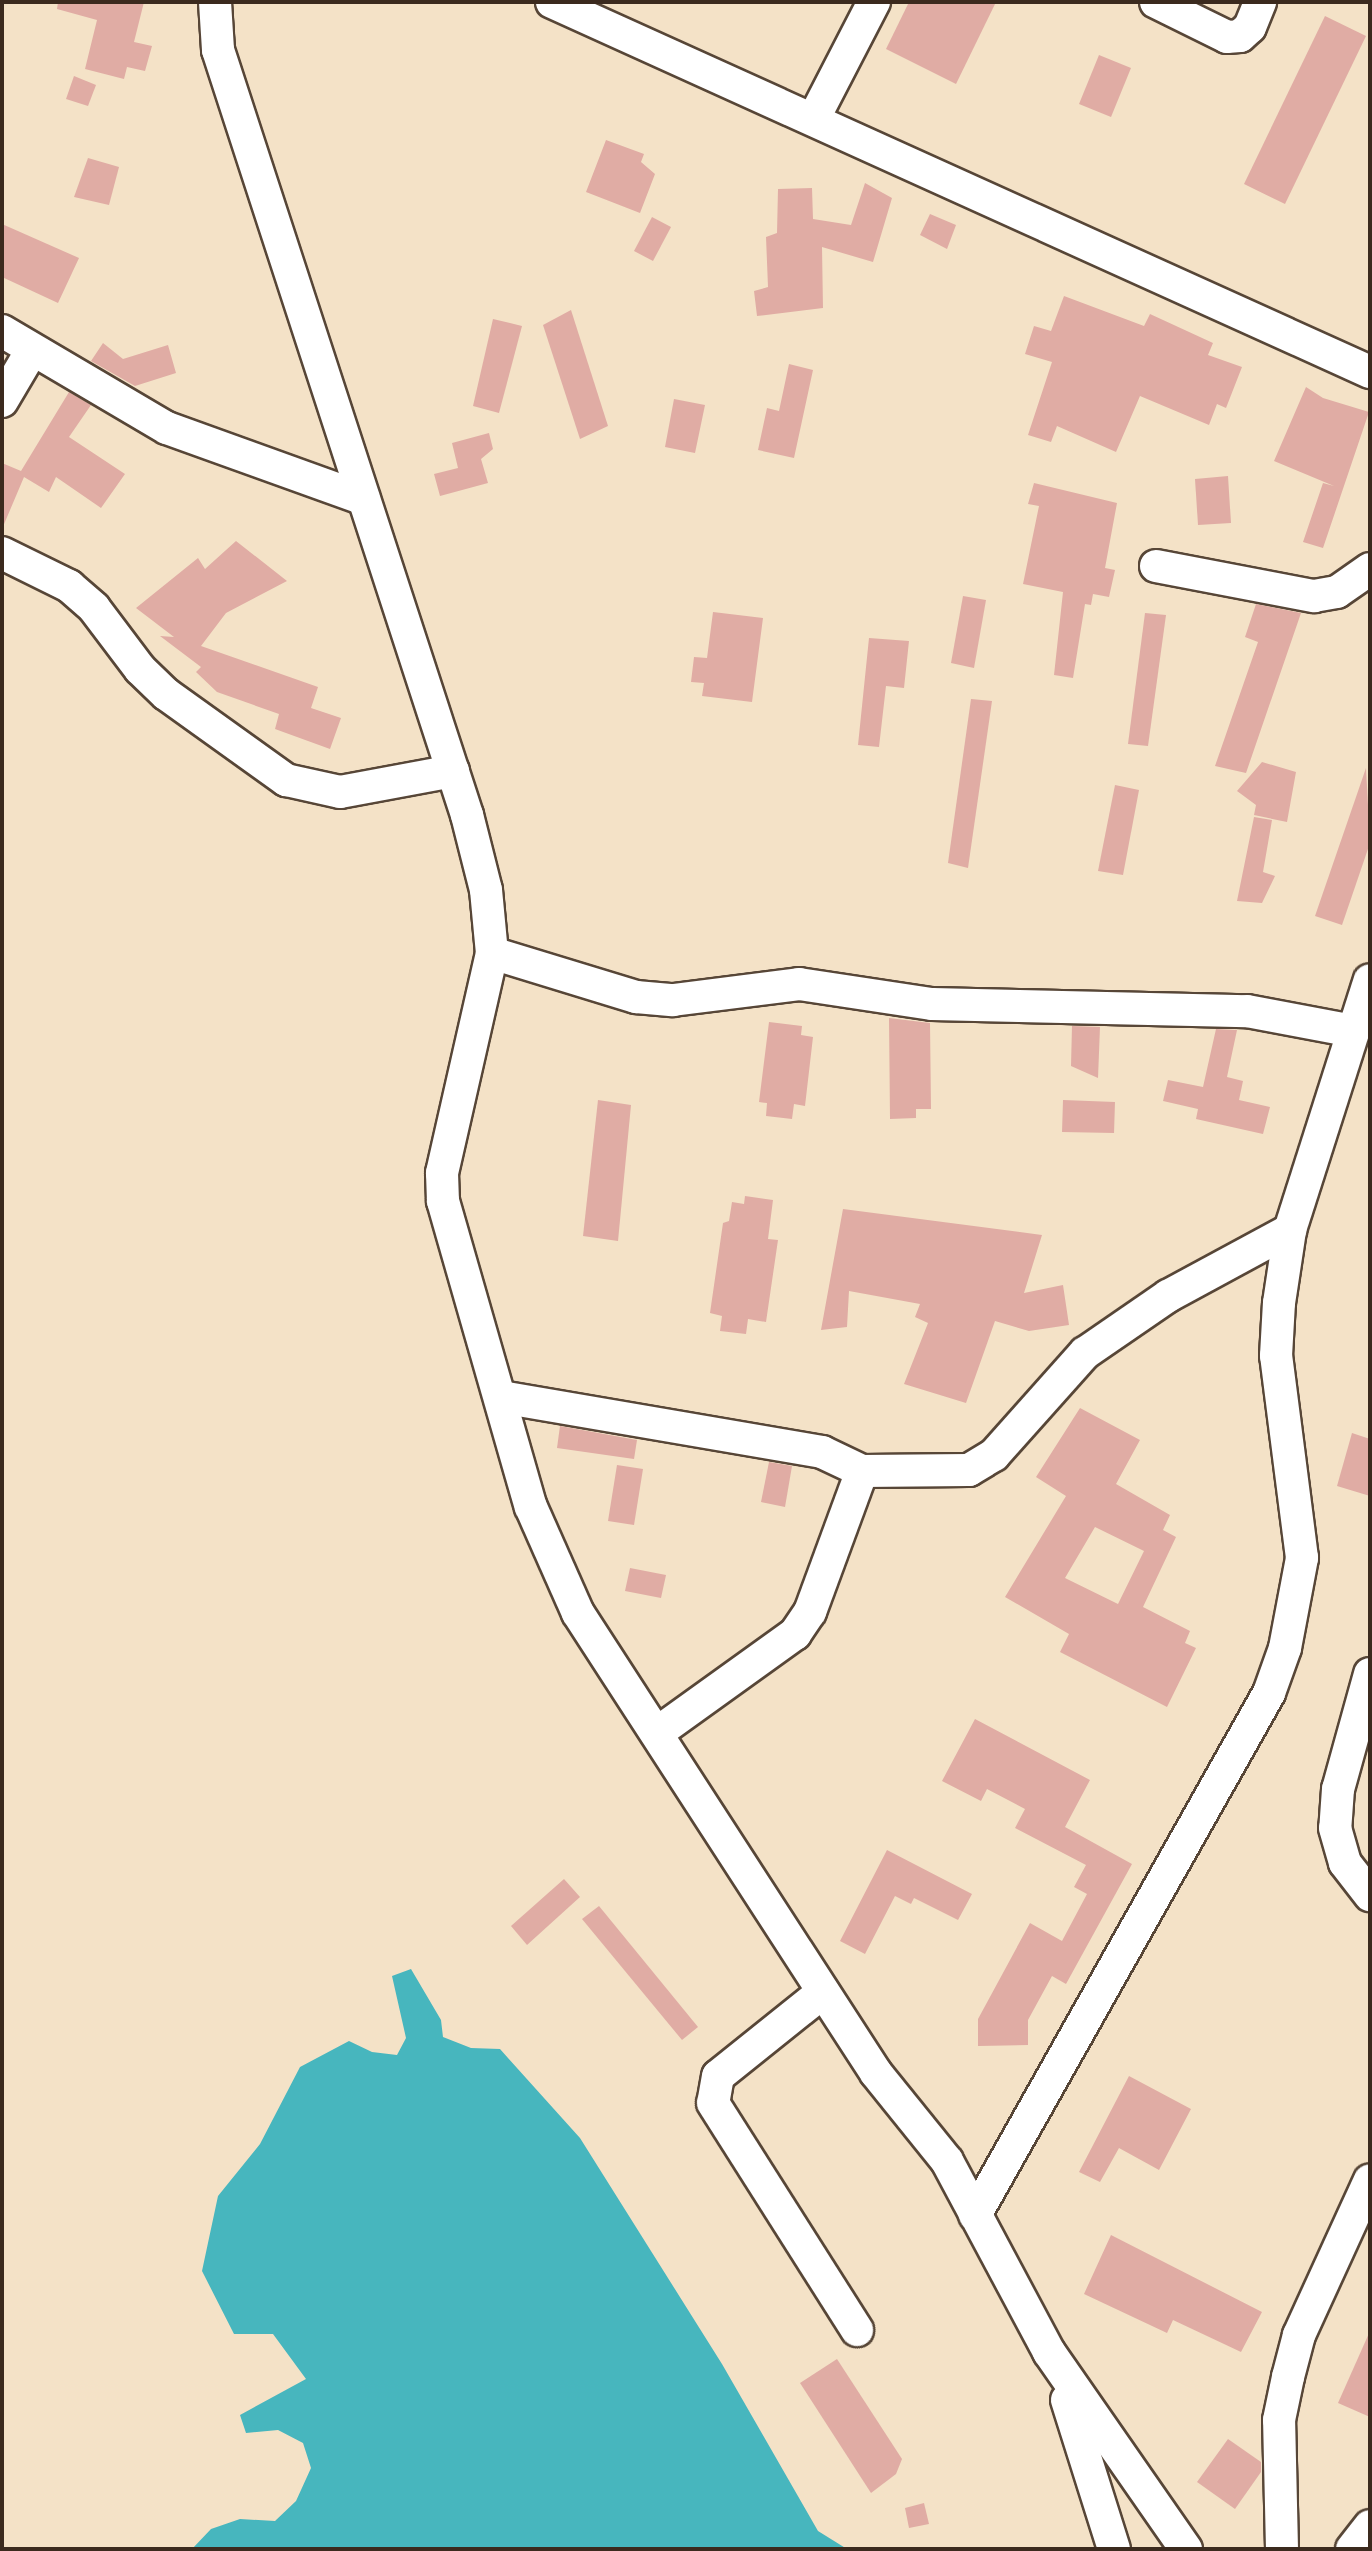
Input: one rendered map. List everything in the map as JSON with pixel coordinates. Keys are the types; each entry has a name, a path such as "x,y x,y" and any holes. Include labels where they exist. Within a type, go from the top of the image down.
{"street":[{"path":"215,2 218,50 453,771 486,890 492,953 442,1173 443,1201 531,1507 578,1613 876,2073 947,2161 1049,2352 1186,2549"},
{"path":"552,2 1370,372"},
{"path":"814,118 874,2"},
{"path":"1156,2 1227,37 1240,36 1250,27 1260,2"},
{"path":"2,331 167,428 364,499"},
{"path":"2,401 32,350"},
{"path":"2,553 69,586 94,608 140,669 166,694 286,780 340,792 453,771"},
{"path":"1156,566 1314,596 1337,592 1370,569"},
{"path":"492,953 636,997 673,1000 799,984 932,1004 1247,1011 1353,1031"},
{"path":"975,2215 1269,1693 1285,1648 1302,1558 1276,1356 1290,1230 1370,980"},
{"path":"501,1397 822,1452 862,1471 969,1470 994,1455 1085,1353 1168,1296 1290,1230"},
{"path":"657,1733 795,1634 810,1612 862,1471"},
{"path":"1370,1674 1338,1789 1335,1828 1345,1863 1370,1895"},
{"path":"823,1992 718,2076 713,2103 857,2330"},
{"path":"1282,2549 1279,2420 1288,2377 1299,2335 1370,2180"},
{"path":"1049,2352 1114,2549"},
{"path":"1352,2549 1370,2526"}],"water":[{"path":"411,1969 441,2020 443,2037 471,2048 500,2049 580,2138 722,2364 818,2531 847,2549 192,2549 211,2529 240,2519 275,2521 296,2501 311,2468 303,2443 278,2430 246,2433 240,2415 306,2379 273,2334 234,2334 202,2271 218,2196 260,2144 300,2067 349,2041 372,2052 397,2055 406,2038 392,1976"}],"building":[{"path":"58,2 144,2 134,42 152,46 145,71 127,67 124,79 85,69 97,20 57,9"},
{"path":"909,2 996,2 956,84 886,49"},
{"path":"1325,16 1366,36 1285,204 1244,184"},
{"path":"1099,55 1131,68 1111,117 1079,104"},
{"path":"74,76 96,85 88,106 66,99"},
{"path":"606,140 644,154 641,162 655,174 640,213 586,192"},
{"path":"88,158 119,167 109,205 74,197"},
{"path":"865,183 892,198 873,262 822,247 823,308 757,316 754,291 768,287 766,237 777,233 778,189 812,188 813,219 851,225"},
{"path":"930,214 956,225 947,249 920,235"},
{"path":"652,217 671,227 653,261 634,251"},
{"path":"2,224 79,258 58,303 2,277"},
{"path":"1064,296 1144,326 1150,314 1213,343 1208,355 1242,367 1226,408 1217,404 1209,425 1140,396 1116,452 1057,426 1051,442 1028,435 1052,362 1025,354 1034,326 1051,331"},
{"path":"571,310 608,426 580,439 543,325"},
{"path":"493,319 522,326 499,413 473,406"},
{"path":"103,343 123,359 168,345 176,373 135,386 91,361"},
{"path":"789,364 813,370 794,458 758,450 767,408 779,411"},
{"path":"1306,387 1323,398 1369,412 1323,548 1303,542 1323,483 1334,486 1274,461"},
{"path":"69,392 91,405 69,437 125,474 101,508 56,477 49,492 24,477 2,529 2,463 21,471"},
{"path":"674,399 705,405 695,453 665,447"},
{"path":"489,433 493,449 481,459 488,483 440,496 434,474 458,468 452,443"},
{"path":"1228,476 1231,523 1198,525 1195,479"},
{"path":"1034,483 1117,503 1105,568 1115,570 1109,597 1093,594 1091,605 1085,604 1073,678 1054,675 1063,592 1023,584 1039,506 1028,504"},
{"path":"236,541 287,581 226,613 201,646 318,687 311,708 341,718 330,749 275,729 279,714 217,692 196,672 201,667 160,636 174,637 136,608 198,558 205,569"},
{"path":"963,596 986,600 974,668 951,663"},
{"path":"1256,604 1301,613 1246,773 1215,766 1258,642 1245,637"},
{"path":"713,612 763,618 752,702 702,696 704,683 691,682 694,657 707,658"},
{"path":"1145,613 1166,615 1148,746 1128,744"},
{"path":"869,638 909,641 904,688 886,686 879,747 858,745"},
{"path":"971,699 992,701 968,868 948,863"},
{"path":"1262,762 1296,772 1287,822 1254,815 1256,805 1237,791"},
{"path":"1366,768 1370,843 1342,925 1315,916"},
{"path":"1115,785 1139,790 1123,875 1098,871"},
{"path":"1254,817 1272,820 1263,872 1275,876 1262,903 1237,901"},
{"path":"889,1018 930,1023 931,1109 916,1109 916,1118 890,1119"},
{"path":"769,1022 802,1026 801,1035 813,1037 805,1106 794,1104 792,1119 766,1116 767,1103 759,1102"},
{"path":"1072,1026 1100,1027 1098,1078 1071,1066"},
{"path":"1216,1029 1237,1030 1227,1077 1243,1081 1239,1100 1270,1107 1263,1134 1196,1119 1198,1109 1163,1101 1168,1080 1203,1087"},
{"path":"598,1100 631,1105 618,1241 583,1236"},
{"path":"1063,1100 1115,1102 1114,1133 1062,1132"},
{"path":"745,1196 773,1200 768,1239 778,1240 766,1322 748,1319 746,1334 720,1331 722,1316 710,1313 723,1223 729,1221 732,1202 744,1204"},
{"path":"843,1209 1042,1235 1024,1293 1063,1285 1069,1325 1029,1331 995,1321 966,1403 904,1384 928,1323 915,1317 920,1304 849,1291 847,1327 821,1330"},
{"path":"1080,1408 1140,1440 1116,1484 1170,1515 1163,1530 1176,1537 1143,1607 1190,1631 1185,1643 1196,1648 1167,1707 1060,1652 1069,1634 1005,1597 1066,1496 1036,1477","holes":["1095,1527 1144,1551 1118,1604 1065,1578"]},
{"path":"560,1426 637,1440 634,1459 557,1448"},
{"path":"1352,1433 1370,1439 1370,1496 1337,1486"},
{"path":"769,1462 792,1466 785,1507 761,1502"},
{"path":"617,1465 643,1469 634,1525 608,1521"},
{"path":"630,1568 666,1575 661,1598 625,1591"},
{"path":"975,1719 1090,1780 1065,1827 1132,1864 1066,1984 1052,1976 1028,2020 1028,2045 978,2046 978,2019 1030,1923 1062,1941 1087,1894 1074,1887 1086,1865 1015,1828 1025,1809 987,1789 981,1801 942,1781"},
{"path":"887,1850 972,1894 958,1920 914,1898 911,1904 895,1896 865,1954 840,1941"},
{"path":"564,1879 580,1897 527,1945 511,1926"},
{"path":"599,1906 698,2027 682,2040 582,1919"},
{"path":"1129,2076 1191,2109 1159,2170 1119,2148 1100,2182 1079,2172"},
{"path":"1111,2235 1262,2312 1241,2352 1173,2320 1167,2333 1084,2294"},
{"path":"1370,2331 1370,2417 1338,2403"},
{"path":"837,2359 902,2459 896,2474 871,2493 800,2383"},
{"path":"1228,2439 1261,2462 1261,2472 1235,2509 1197,2482"},
{"path":"924,2503 929,2524 909,2528 905,2508"}]}
